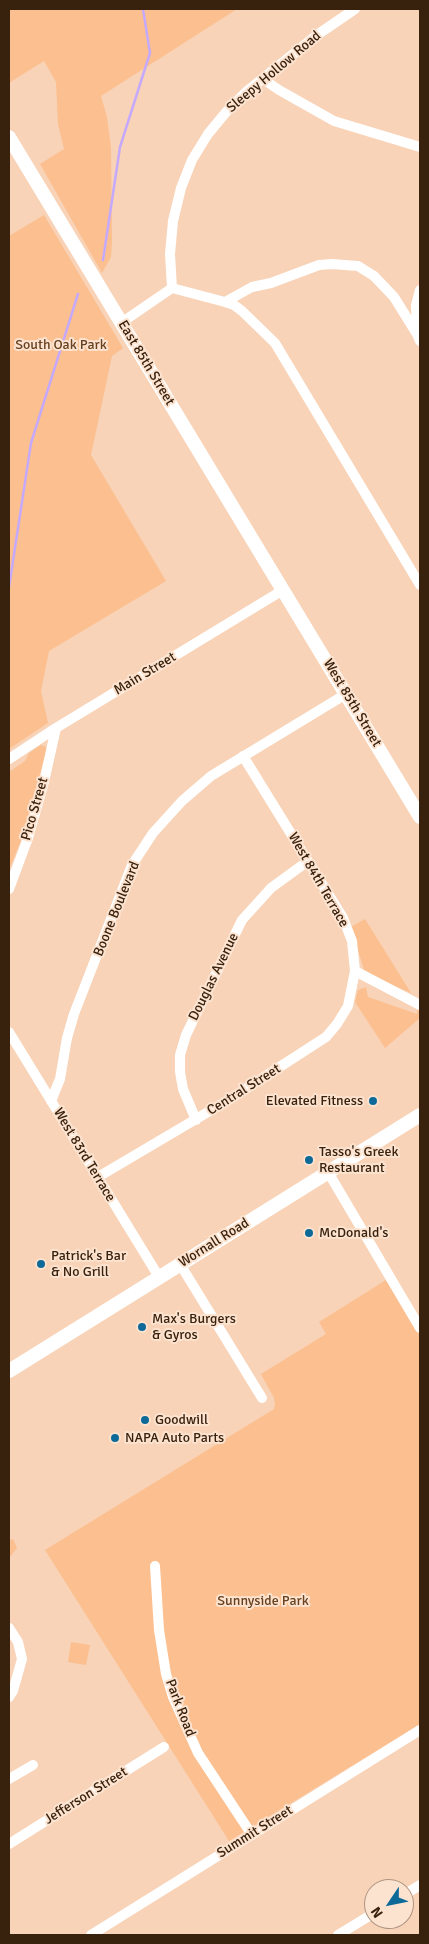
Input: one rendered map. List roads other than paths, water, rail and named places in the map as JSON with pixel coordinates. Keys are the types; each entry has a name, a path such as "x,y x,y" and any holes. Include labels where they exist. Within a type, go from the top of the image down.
{"main road":[{"name":"East 85th Street","path":"10,142 283,590"},
{"name":"West 85th Street","path":"283,590 420,817"},
{"name":"Wornall Road","path":"9,1371 420,1115"}],"street":[{"name":"Sleepy Hollow Road","path":"172,288 170,254 173,221 181,188 192,160 208,134 246,92 317,35 355,9"},
{"path":"263,79 279,90 334,120 420,147"},
{"path":"225,302 252,287 271,283 319,264 358,266 374,276 394,296 419,337"},
{"path":"121,323 172,288 225,302 234,305 242,311 275,343 420,585"},
{"path":"419,337 416,305 420,290"},
{"name":"Main Street","path":"9,760 56,728 283,590"},
{"name":"Boone Boulevard","path":"51,1101 60,1079 66,1038 74,1014 132,865 153,833 182,801 211,776 346,694"},
{"name":"Pico Street","path":"9,889 28,838 44,782 56,728"},
{"name":"West 84th Terrace","path":"244,756 343,918 352,941 355,971"},
{"name":"Douglas Avenue","path":"196,1120 183,1088 180,1072 180,1055 186,1035 242,920 271,888 308,861"},
{"path":"355,971 420,1005"},
{"name":"Central Street","path":"98,1177 196,1120 326,1037 338,1024 348,1006 355,971"},
{"name":"West 83rd Terrace","path":"9,1032 159,1277"},
{"path":"328,1172 420,1328"},
{"path":"180,1264 262,1398"},
{"name":"Park Road","path":"155,1566 159,1630 166,1674 172,1697 198,1753 252,1834"},
{"path":"9,1628 18,1642 22,1659 13,1691 9,1697"},
{"name":"Summit Street","path":"91,1935 420,1730"},
{"name":"Jefferson Street","path":"9,1844 164,1747"},
{"path":"9,1779 33,1765"},
{"path":"338,1935 364,1919"}],"waterway":[{"path":"103,260 120,147 150,53 143,9"},
{"path":"9,587 31,443 78,294"}],"place":[{"name":"Elevated Fitness","path":"373,1101"},
{"name":"Tasso's Greek Restaurant","path":"309,1160"},
{"name":"McDonald's","path":"309,1233"},
{"name":"Patrick's Bar & No Grill","path":"41,1264"},
{"name":"Max's Burgers & Gyros","path":"142,1327"},
{"name":"Goodwill","path":"145,1420"},
{"name":"NAPA Auto Parts","path":"115,1438"}],"park label":[{"name":"South Oak Park","path":"61,345"},
{"name":"Sunnyside Park","path":"263,1601"}]}
